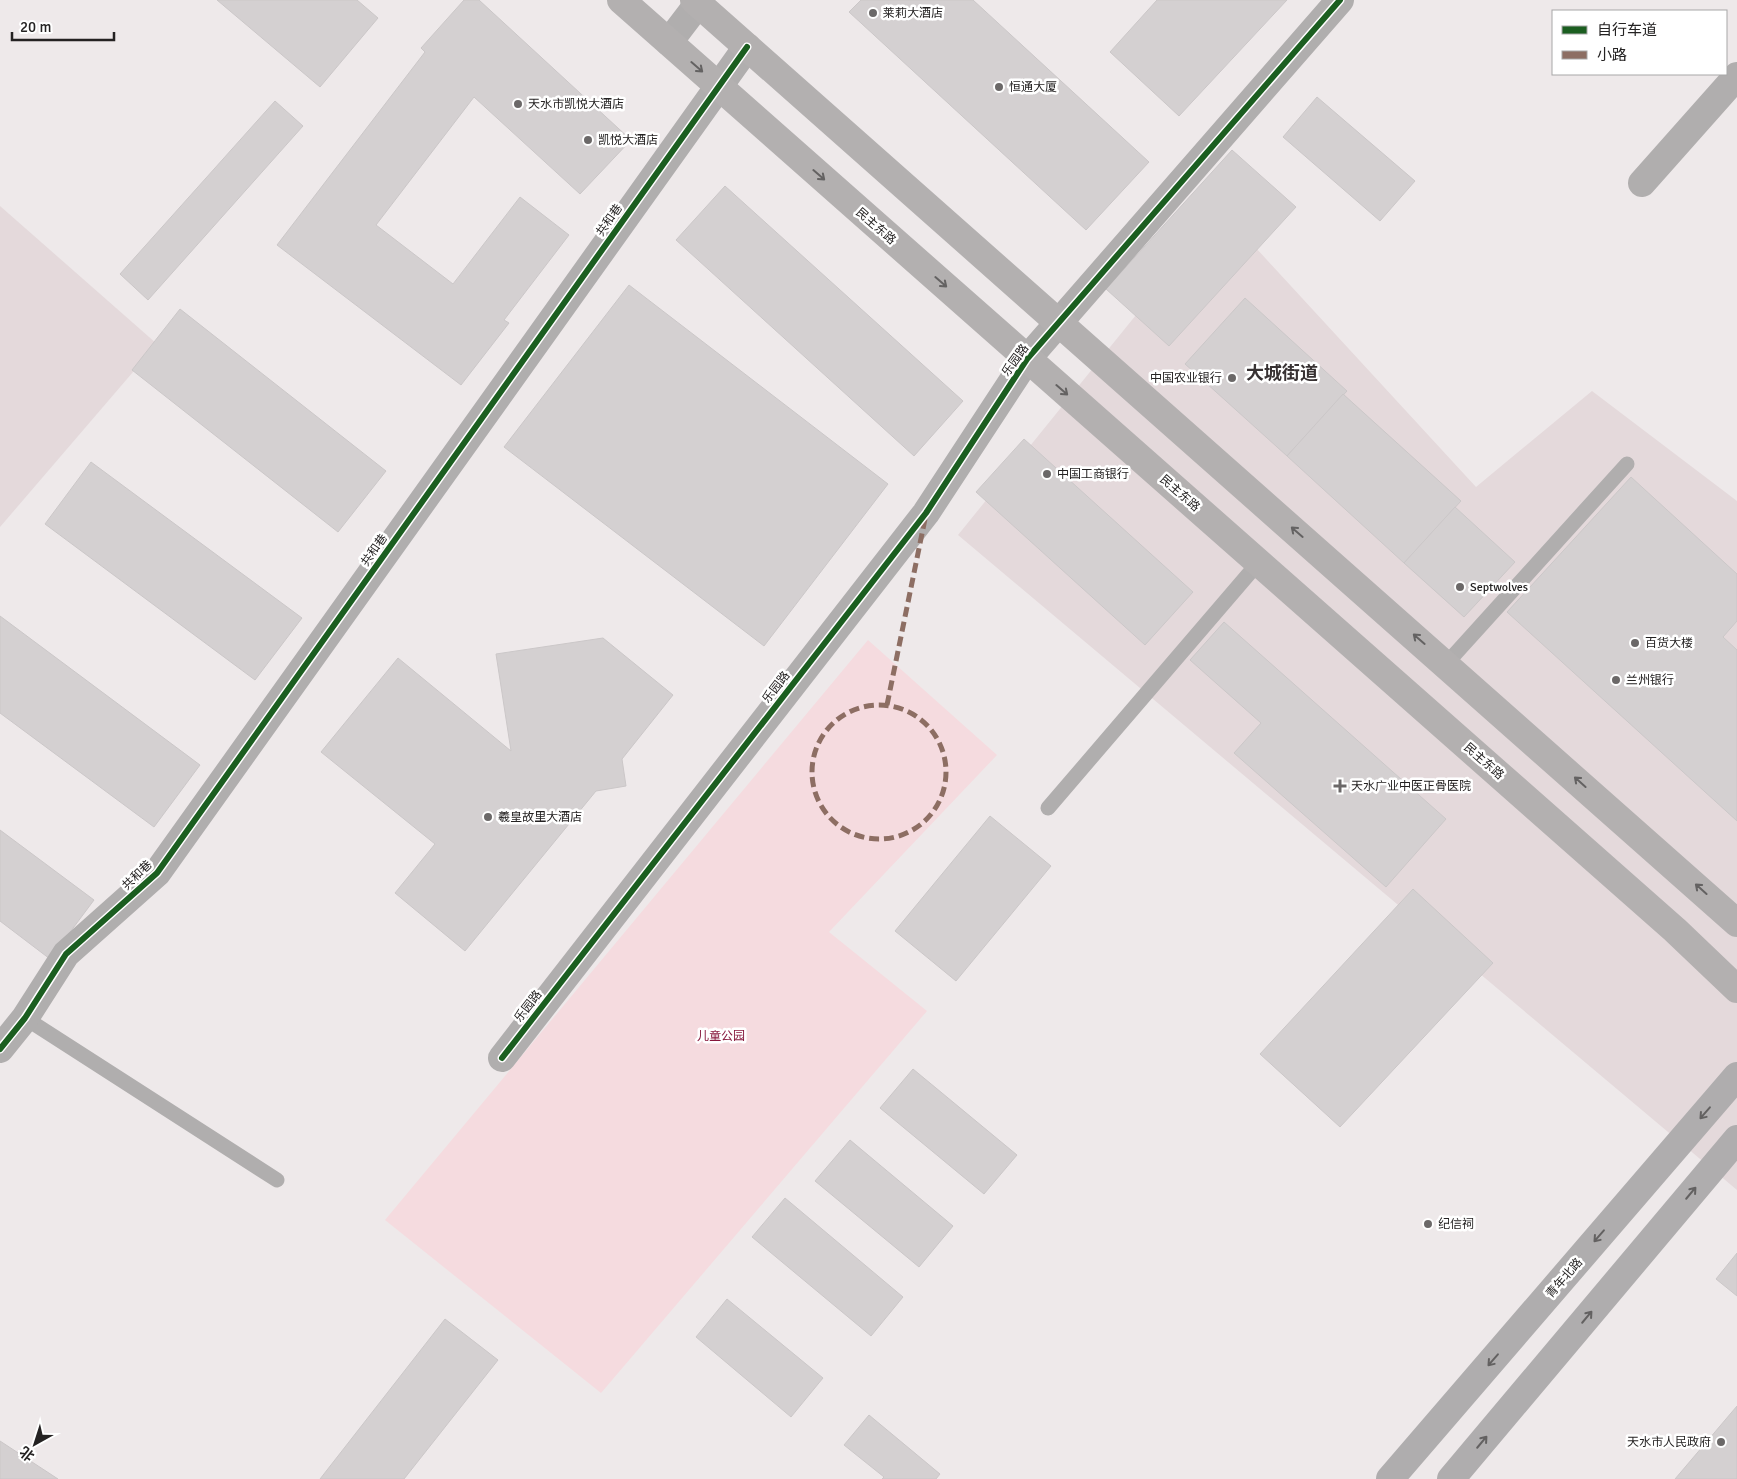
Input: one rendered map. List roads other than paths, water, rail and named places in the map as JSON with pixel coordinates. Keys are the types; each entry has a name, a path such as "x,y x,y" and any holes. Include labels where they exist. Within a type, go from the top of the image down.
{"main road":[{"name":"民主东路","path":"621,0 1675,930 1737,989"},
{"path":"698,1 747,47 1737,923"},
{"name":"青年北路","path":"1390,1479 1737,1076"},
{"path":"1451,1479 1737,1139"}],"street":[{"name":"乐园路","path":"502,1058 926,513 1028,359 1340,0"},
{"path":"669,42 698,1"},
{"name":"共和巷","path":"0,1049 25,1018 66,954 157,873 747,47"},
{"path":"1642,183 1737,76"}],"lane":[{"path":"1446,664 1627,464"},
{"path":"1048,808 1259,562"},
{"path":"25,1018 277,1180"}],"place":[{"name":"莱莉大酒店","path":"873,13"},
{"name":"恒通大厦","path":"999,87"},
{"name":"天水市凯悦大酒店","path":"518,104"},
{"name":"凯悦大酒店","path":"588,140"},
{"name":"中国农业银行","path":"1232,378"},
{"name":"中国工商银行","path":"1047,474"},
{"name":"Septwolves","path":"1460,587"},
{"name":"百货大楼","path":"1635,643"},
{"name":"兰州银行","path":"1616,680"},
{"name":"天水广业中医正骨医院","path":"1340,786"},
{"name":"羲皇故里大酒店","path":"488,817"},
{"name":"纪信祠","path":"1428,1224"},
{"name":"天水市人民政府","path":"1721,1442"}],"district":[{"name":"大城街道","path":"1282,373"}],"park label":[{"name":"儿童公园","path":"721,1036"}]}
